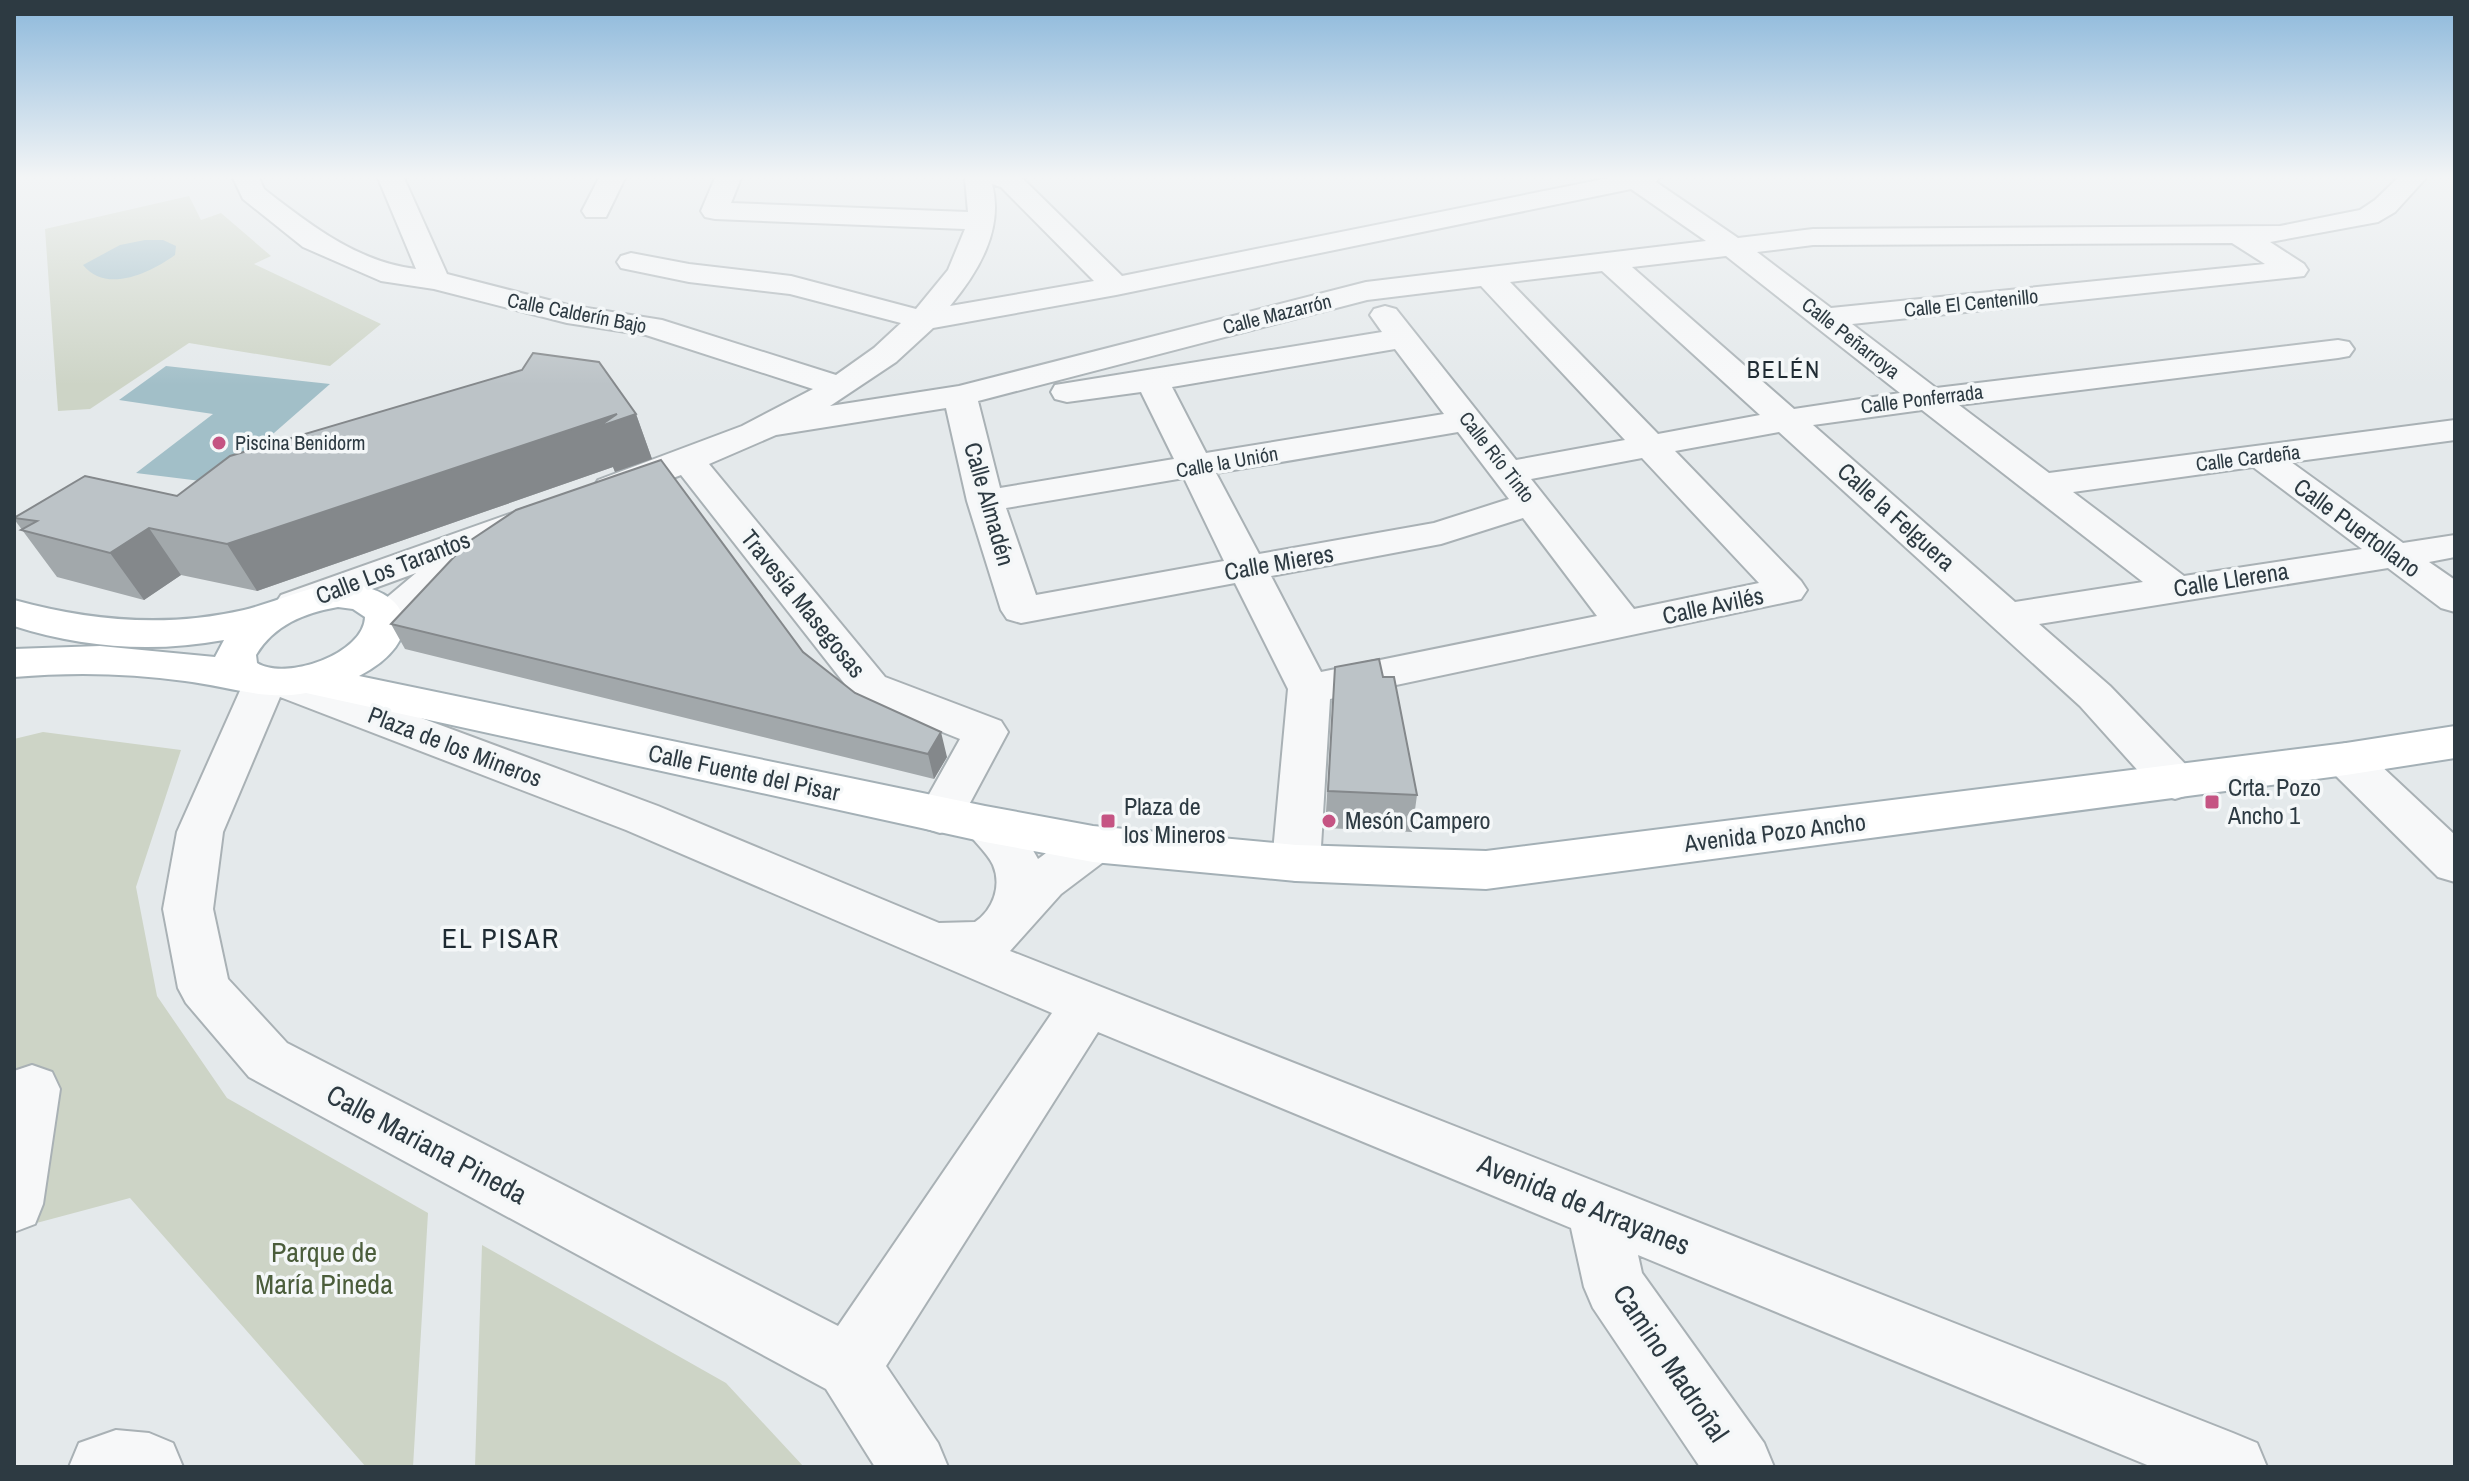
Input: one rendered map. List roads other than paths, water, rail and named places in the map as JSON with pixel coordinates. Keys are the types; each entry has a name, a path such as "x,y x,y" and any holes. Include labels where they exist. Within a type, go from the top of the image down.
{"main road":[{"path":"14,613 76,629 153,634 207,631 338,595 357,597 377,605 376,636 397,698"},
{"path":"284,610 255,627 239,647 237,666 276,681 341,669 376,636"},
{"name":"Calle Fuente del Pisar","path":"14,663 78,659 146,662 397,698 963,820 1093,844"},
{"name":"Avenida Pozo Ancho","path":"1093,844 1296,863 1486,870 2175,782 2455,742"}],"street":[{"name":"Calle Calderín Bajo","path":"327,247 391,275 435,280 567,314 651,327 839,387"},
{"path":"421,247 435,280"},
{"name":"Calle Los Tarantos","path":"284,610 491,531 688,461 770,426 876,362 924,320 963,269 971,247"},
{"path":"1077,247 1116,286"},
{"path":"631,262 689,273 791,285 924,320 1022,304 1307,247"},
{"name":"Calle Mazarrón","path":"960,396 1366,291 1723,247"},
{"name":"Calle Peñarroya","path":"1732,247 2176,589"},
{"name":"Calle El Centenillo","path":"1826,318 2294,270 2258,247"},
{"name":"Calle la Felguera","path":"1609,262 2008,616 2095,696 2175,782"},
{"path":"963,269 964,284 970,292 994,302 1022,304"},
{"name":"Calle Avilés","path":"1309,689 1787,590 1488,276"},
{"name":"Calle Río Tinto","path":"1366,291 1625,625"},
{"name":"Calle Mazarrón","path":"960,396 1002,401 1152,381 1404,338"},
{"name":"Calle Ponferrada","path":"1509,472 1787,420 1929,398 2338,349"},
{"path":"876,362 960,396"},
{"path":"1152,381 1245,569 1309,689 1296,863"},
{"name":"Calle Los Tarantos","path":"770,426 960,396"},
{"name":"Calle Almadén","path":"960,396 985,501 1021,610"},
{"name":"Calle la Unión","path":"985,501 1468,420"},
{"name":"Calle Cardeña","path":"2042,485 2455,430"},
{"name":"Calle Puertollano","path":"2260,456 2455,599"},
{"name":"Travesía Masegosas","path":"688,461 870,687 986,732 963,820"},
{"name":"Calle Mieres","path":"1021,610 1441,533 1533,503"},
{"name":"Calle Los Tarantos","path":"376,636 491,531"},
{"name":"Calle Llerena","path":"2008,616 2455,546"},
{"name":"Plaza de los Mineros","path":"276,681 642,818 935,943 959,945 987,940 999,932 1051,874 1093,844"},
{"name":"Calle Mariana Pineda","path":"276,681 200,832 188,909 204,988 268,1060 849,1366 914,1467"},
{"path":"2346,759 2455,864"},
{"path":"963,820 1008,848 1021,872 1015,912"},
{"name":"Avenida de Arrayanes","path":"935,943 2233,1467"},
{"path":"849,1366 1087,1005"},
{"path":"14,1204 32,1089"},
{"name":"Camino Madroñal","path":"1597,1209 1615,1287 1740,1467"},
{"path":"103,1467 116,1464 149,1467"}],"water":[{"path":"116,247 176,247 175,255 128,278 104,278 83,265"},
{"name":"Piscina Benidorm","path":"166,366 330,384 217,483 136,473 213,414 119,400"}],"place":[{"name":"Piscina Benidorm","path":"219,443"},
{"name":"Crta. Pozo Ancho 1","path":"2212,802"},
{"name":"Plaza de los Mineros","path":"1108,821"},
{"name":"Mesón Campero","path":"1329,821"}],"district":[{"name":"BELÉN","path":"1784,370"},
{"name":"EL PISAR","path":"501,938"}],"park label":[{"name":"Parque de María Pineda","path":"324,1268"}]}
